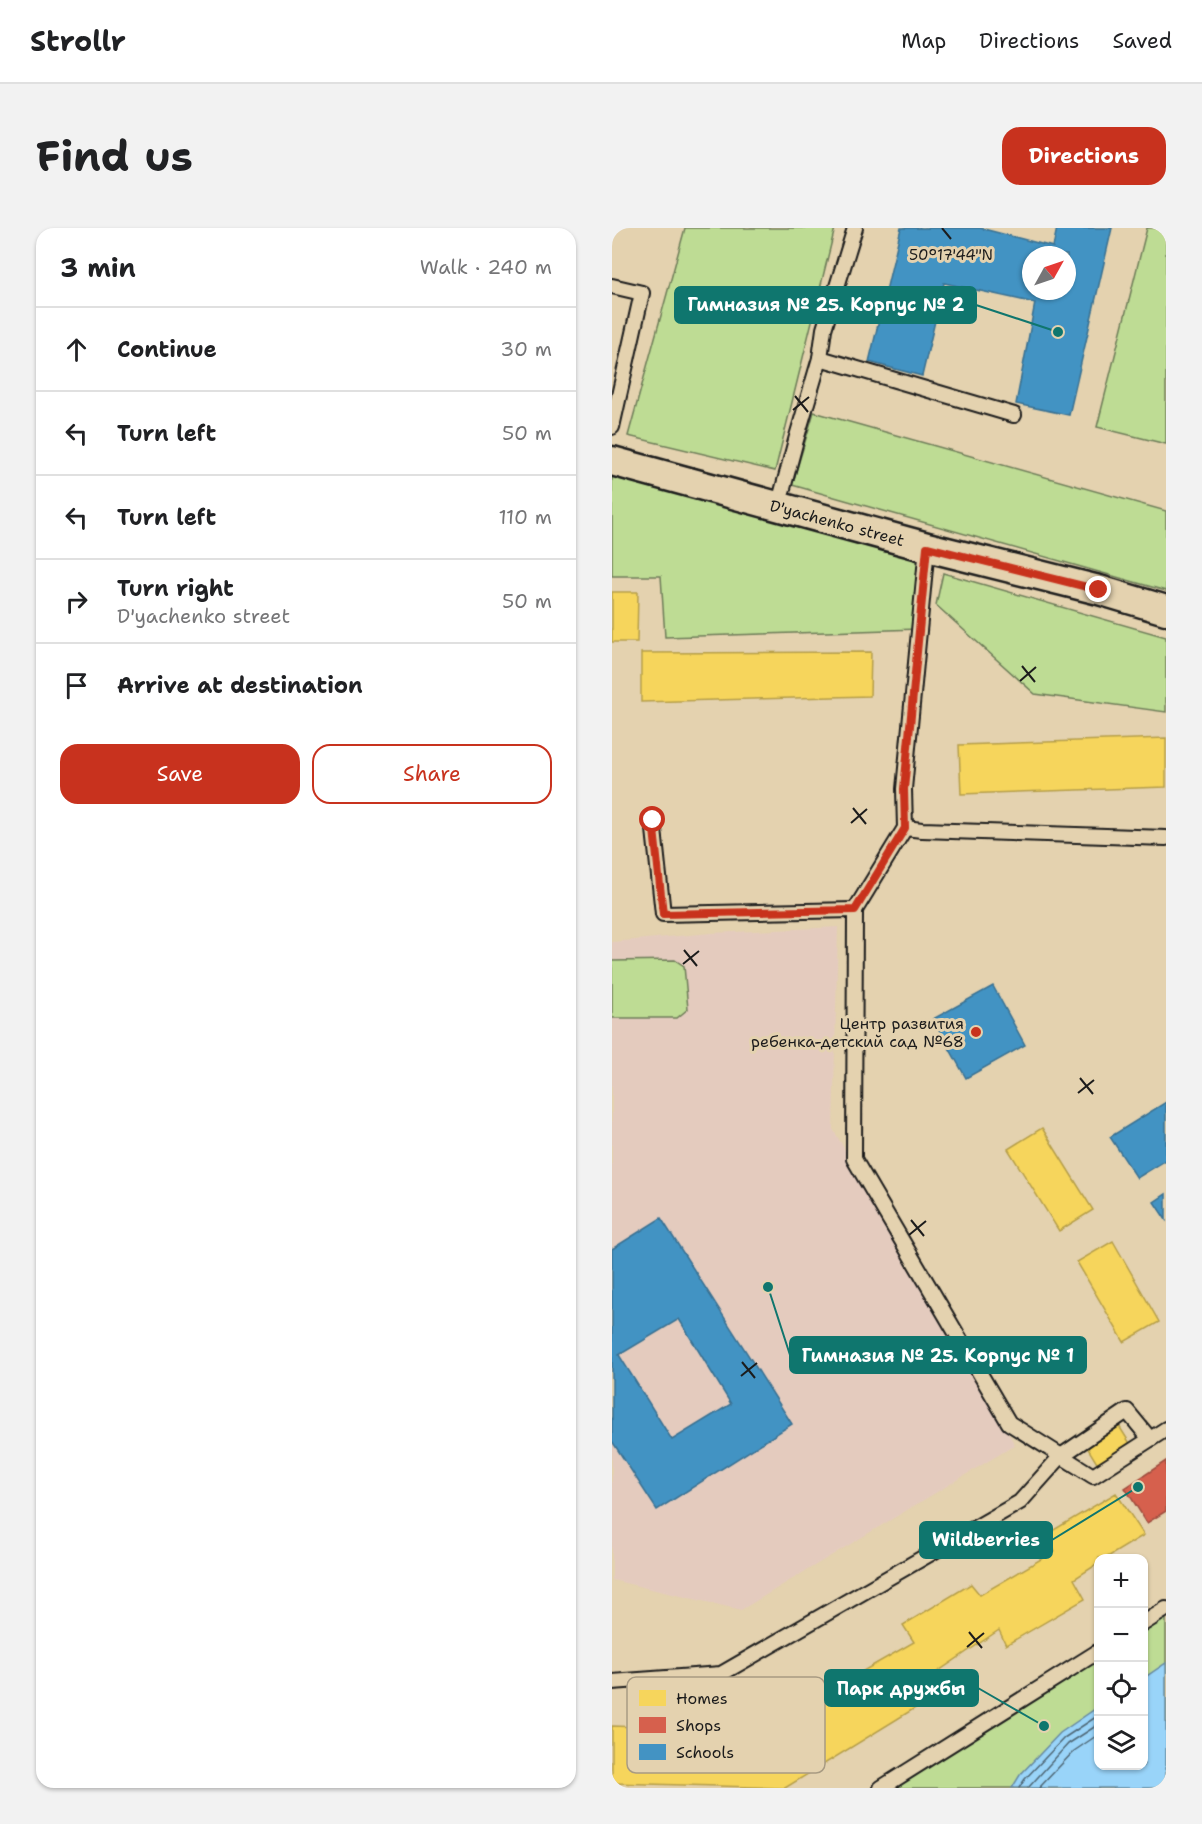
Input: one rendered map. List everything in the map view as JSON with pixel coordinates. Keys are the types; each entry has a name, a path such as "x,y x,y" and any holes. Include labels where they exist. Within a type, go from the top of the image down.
{"street":[{"name":"D'yachenko street","path":"612,461 927,547 1099,590 1166,610"}],"lane":[{"path":"778,507 820,358 825,329 855,228"},
{"path":"612,286 642,293 612,427"},
{"path":"820,358 1014,416"},
{"path":"927,547 904,789 905,828 855,910 854,1159 1009,1423 1093,1476 1166,1429"},
{"path":"653,820 656,913 855,910"},
{"path":"905,828 1166,838"},
{"path":"680,1677 721,1674 1020,1502 1061,1456 1127,1411 1150,1439"},
{"path":"1148,1620 1166,1609"},
{"path":"881,1788 1094,1654"},
{"path":"612,1682 627,1681"}],"shaded area":[{"path":"838,927 833,1129 1015,1445 741,1610 612,1580 612,942 711,933"}],"green space":[{"path":"685,228 835,228 775,471 628,436"},
{"path":"1147,228 1166,228 1166,444 1097,427"},
{"path":"814,412 1166,511 1166,591 792,485"},
{"path":"612,462 927,547 919,629 665,637 661,576 612,576"},
{"path":"943,573 1166,637 1166,712 1035,694 936,605"},
{"path":"675,960 684,966 688,1009 677,1018 612,1018 612,961"},
{"path":"1166,1616 1166,1788 894,1788 1094,1659 1094,1770 1148,1770 1148,1627"}],"water":[{"path":"1166,1663 1166,1785 1161,1788 1012,1788 1020,1775 1060,1733 1094,1710 1094,1770 1148,1770 1148,1675"}],"building: Homes":[{"path":"612,592 638,592 637,642 612,642"},
{"path":"871,652 870,696 641,702 641,653"},
{"path":"1166,738 1166,787 961,794 959,745"},
{"path":"1042,1128 1093,1210 1059,1231 1008,1149"},
{"path":"1113,1241 1159,1322 1124,1342 1077,1262"},
{"path":"1119,1426 1131,1445 1098,1465 1087,1447"},
{"path":"1116,1493 1144,1535 1113,1554 1094,1554 1094,1566 1074,1579 1085,1599 1006,1645 999,1630 933,1675 946,1689 825,1763 825,1693 914,1642 903,1625 971,1584 980,1595 1055,1551 1047,1534"},
{"path":"612,1726 627,1727 627,1773 809,1773 785,1788 612,1783"}],"building: Shops":[{"path":"1166,1461 1166,1511 1147,1523 1125,1488"}],"building: Schools":[{"path":"901,228 980,228 1049,246 1022,246 1022,300 1076,300 1076,246 1053,246 1057,228 1112,228 1069,415 1016,404 1035,303 944,283 922,376 869,362"},
{"path":"993,986 1025,1045 966,1078 933,1019"},
{"path":"1166,1102 1166,1160 1137,1178 1110,1137"},
{"path":"1166,1194 1166,1220 1154,1202"},
{"path":"661,1218 792,1424 657,1510 612,1441 612,1249","holes":["679,1319 731,1404 672,1440 619,1355"]}],"place":[{"name":"Гимназия № 25. Корпус № 2","path":"1058,332"},
{"name":"Центр развития ребенка-детский сад №68","path":"976,1032"},
{"name":"Гимназия № 25. Корпус № 1","path":"768,1287"},
{"name":"Wildberries","path":"1138,1487"},
{"name":"Парк дружбы","path":"1044,1726"}],"route":[{"path":"653,820 663,914 855,910 905,828 904,789 927,547 1099,590"}]}
